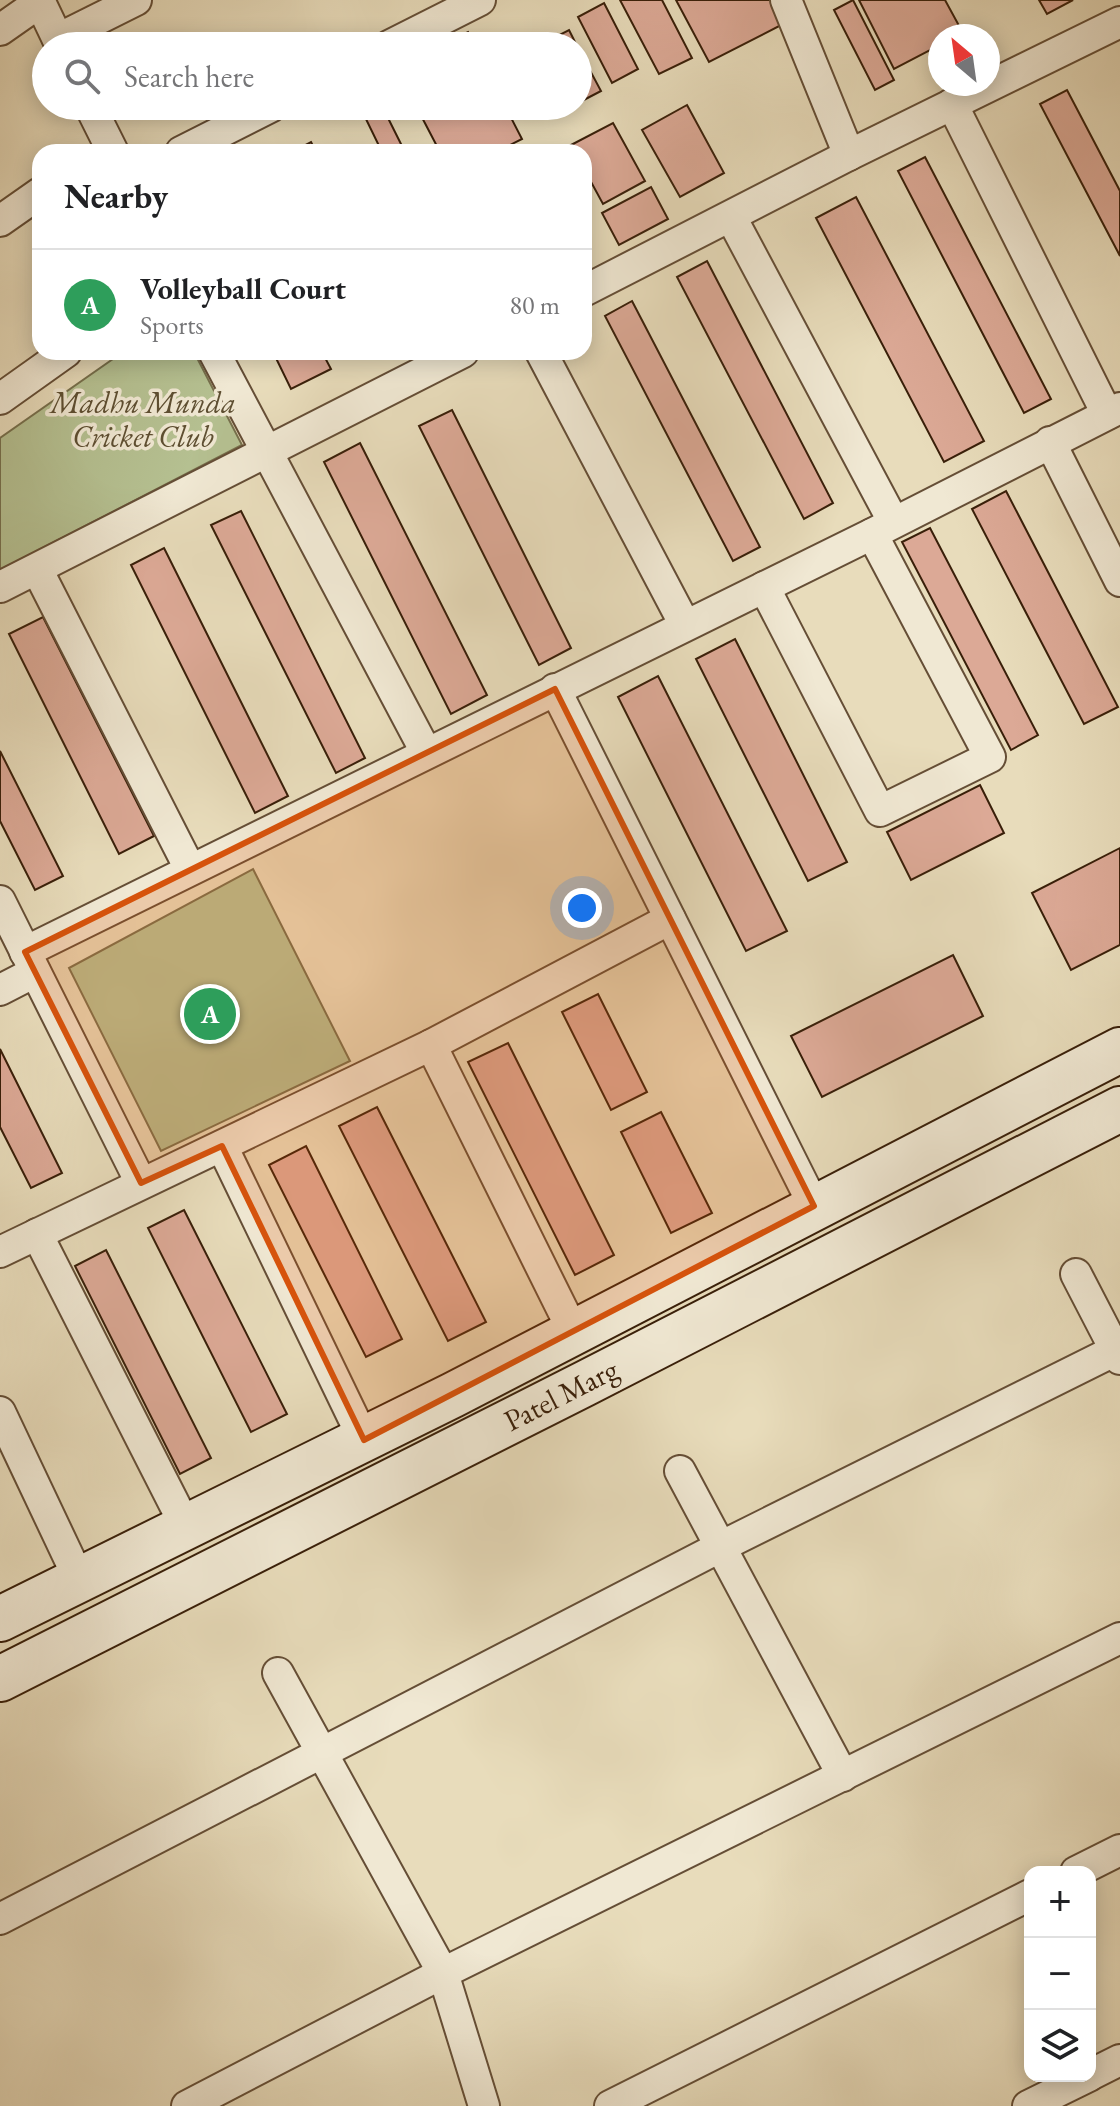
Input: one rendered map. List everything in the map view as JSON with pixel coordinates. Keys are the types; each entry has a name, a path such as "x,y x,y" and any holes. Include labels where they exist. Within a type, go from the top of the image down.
{"street":[{"path":"79,32 136,0"},
{"path":"417,32 480,0"},
{"path":"786,0 849,155"},
{"path":"0,30 40,1 54,32"},
{"path":"592,287 849,155 1120,22"},
{"path":"0,990 30,962 190,869 764,587 1113,411 952,104"},
{"path":"95,120 103,144"},
{"path":"197,144 244,120"},
{"path":"0,221 32,199"},
{"path":"731,217 883,527 990,757 880,811 764,587"},
{"path":"0,399 55,360"},
{"path":"218,360 426,752"},
{"path":"0,587 447,360"},
{"path":"545,360 685,625"},
{"path":"1050,442 1120,581"},
{"path":"37,569 190,869"},
{"path":"555,689 814,1206"},
{"path":"0,901 141,1183"},
{"path":"0,1252 431,1045 670,919"},
{"path":"431,1045 573,1331"},
{"name":"Patel Marg","path":"0,1619 364,1440 1120,1050"},
{"name":"Patel Marg","path":"0,1679 1120,1109"},
{"path":"222,1146 364,1440"},
{"path":"37,1234 186,1527"},
{"path":"0,1919 720,1547 1118,1354 1076,1274"},
{"path":"0,1412 80,1581"},
{"path":"680,1471 843,1776"},
{"path":"187,2106 443,1973 1120,1638"},
{"path":"278,1673 443,1973 484,2106"},
{"path":"1088,1866 1120,1850"},
{"path":"610,2106 1024,1898"},
{"path":"1096,2072 1120,2060"},
{"path":"1028,2106 1077,2082"}],"highlighted area":[{"path":"555,689 814,1206 364,1440 222,1146 141,1183 25,952"}],"green space":[{"name":"Madhu Munda Cricket Club","path":"112,360 198,360 242,445 0,570 0,438"},
{"path":"253,869 350,1061 161,1151 69,968"}],"building":[{"path":"620,0 662,0 692,58 659,74"},
{"path":"676,0 776,0 787,22 709,62"},
{"path":"853,0 894,80 875,90 834,10"},
{"path":"859,0 945,0 958,24 928,24 928,51 894,69"},
{"path":"1039,0 1073,0 1047,14"},
{"path":"604,3 638,69 612,83 592,44 592,32 586,32 578,17"},
{"path":"592,74 601,91 592,96"},
{"path":"1067,90 1120,191 1120,256 1040,104"},
{"path":"687,105 724,173 680,197 642,130"},
{"path":"366,120 389,120 401,144 378,144"},
{"path":"423,120 512,120 522,139 512,144 436,144"},
{"path":"613,123 645,181 603,204 592,184 592,144 573,144"},
{"path":"925,157 1051,399 1024,413 898,171"},
{"path":"651,187 668,219 619,245 602,213"},
{"path":"856,197 984,441 944,462 816,218"},
{"path":"707,261 833,503 804,519 677,277"},
{"path":"632,301 760,547 733,561 605,316"},
{"path":"277,360 326,360 331,369 291,389"},
{"path":"452,410 571,648 539,665 419,426"},
{"path":"360,443 487,695 451,714 324,462"},
{"path":"1006,491 1118,707 1084,724 972,509"},
{"path":"241,511 365,758 336,773 211,525"},
{"path":"930,528 1038,735 1011,750 902,542"},
{"path":"164,548 288,796 255,813 131,565"},
{"path":"43,617 154,836 119,854 9,634"},
{"path":"735,639 847,862 808,881 696,659"},
{"path":"658,676 787,931 746,951 618,697"},
{"path":"0,751 63,876 35,890 0,821"},
{"path":"980,785 1004,833 911,880 887,832"},
{"path":"1120,848 1120,945 1071,970 1032,893"},
{"path":"953,955 983,1016 822,1097 791,1036"},
{"path":"598,994 647,1092 611,1110 562,1012"},
{"path":"508,1043 614,1255 575,1275 468,1062"},
{"path":"0,1049 62,1173 31,1188 0,1127"},
{"path":"377,1107 486,1322 448,1341 339,1126"},
{"path":"661,1112 712,1213 671,1233 621,1132"},
{"path":"306,1146 402,1339 366,1357 269,1165"},
{"path":"184,1210 287,1414 251,1432 148,1228"},
{"path":"106,1250 211,1458 180,1474 75,1266"}],"place":[{"name":"Volleyball Court","path":"210,1014"}]}
